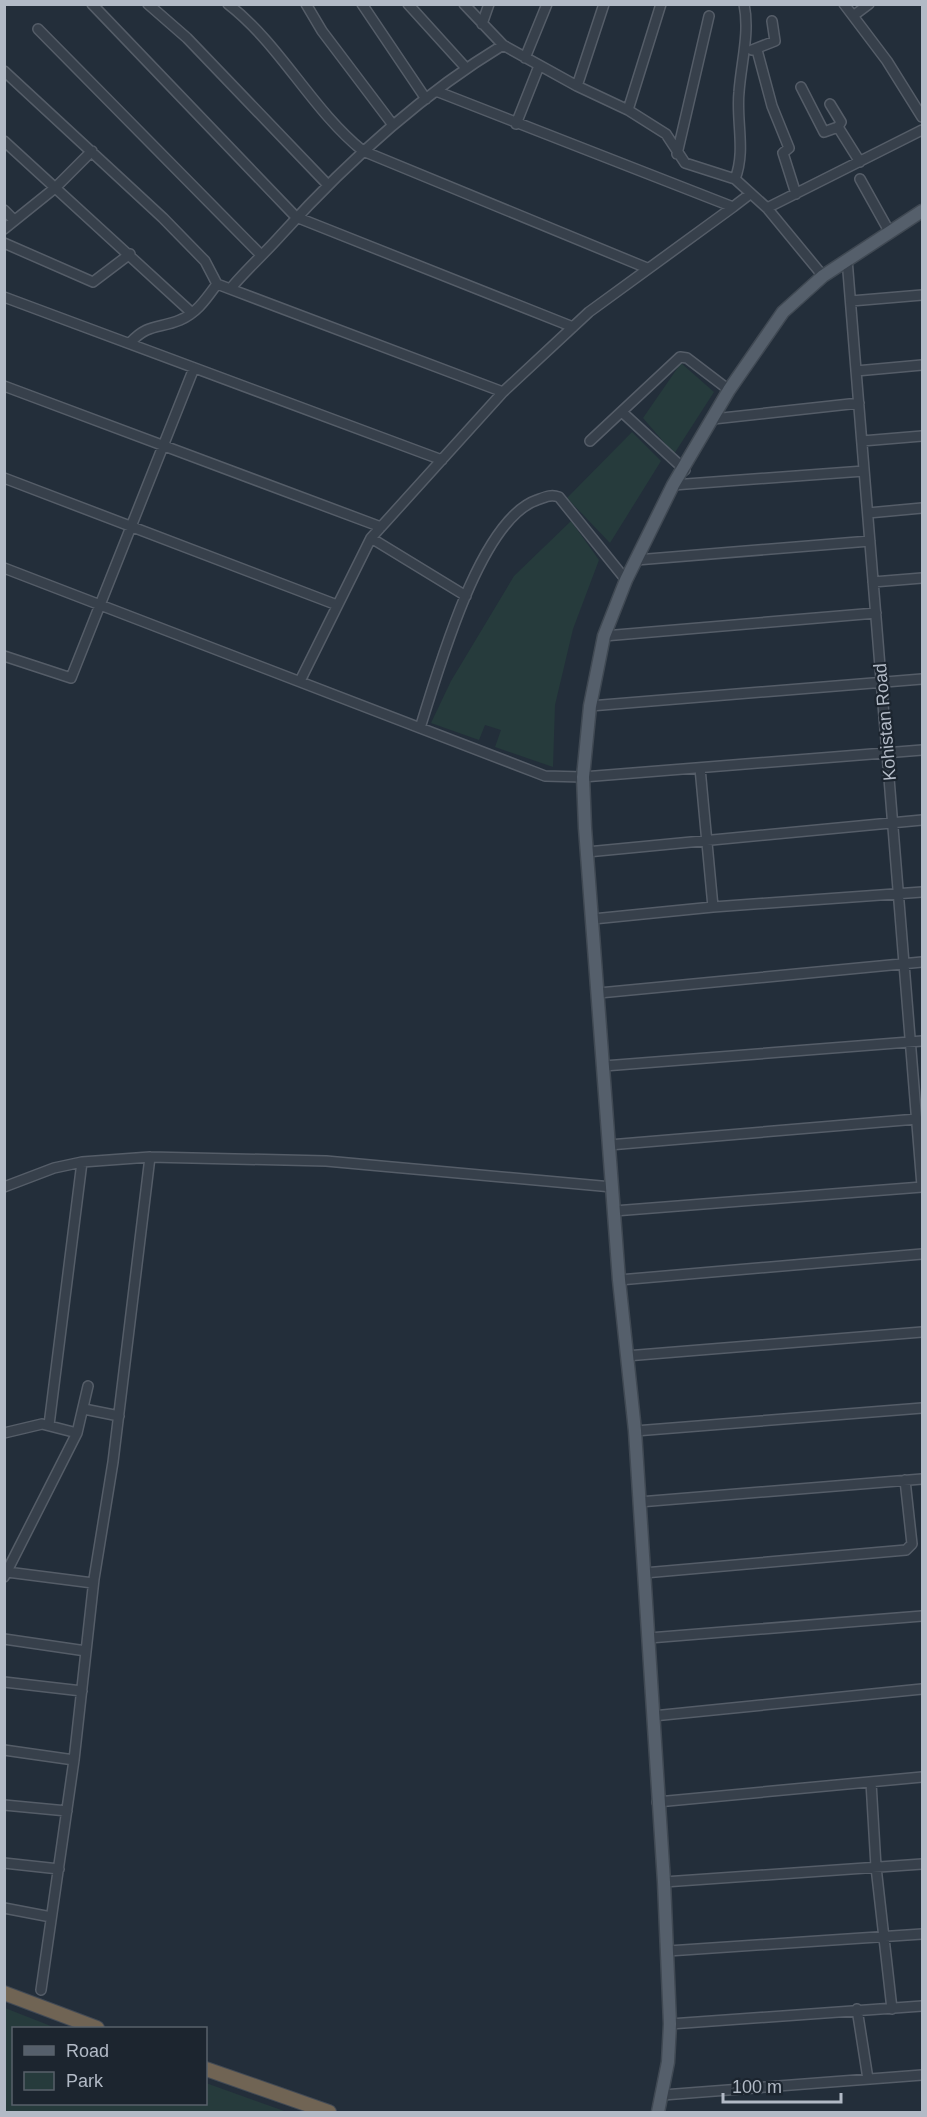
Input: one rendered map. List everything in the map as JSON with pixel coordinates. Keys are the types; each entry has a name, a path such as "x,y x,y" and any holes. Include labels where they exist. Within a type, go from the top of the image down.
{"highway":[{"path":"4,1993 94,2027"},
{"path":"207,2069 329,2112"}],"main road":[{"path":"658,2112 668,2062 668,1951 634,1431 619,1280 587,852 583,777 590,706 604,636 626,580 674,485 685,470 729,390 783,312 823,276 921,213"}],"street":[{"path":"92,4 296,217 573,327"},
{"path":"148,4 187,38 327,184"},
{"path":"228,4 250,21 319,106 363,151 647,268"},
{"path":"306,4 322,31 393,125"},
{"path":"362,4 426,99"},
{"path":"408,4 466,68"},
{"path":"464,4 503,45 577,86 628,110 666,134 685,163 735,179 767,208 823,276"},
{"path":"482,24 489,4"},
{"path":"525,58 547,4"},
{"path":"577,86 604,4"},
{"path":"628,110 641,62 662,4"},
{"path":"735,179 741,164 738,93 744,51 744,4"},
{"path":"844,4 887,61 922,117"},
{"path":"853,16 869,4"},
{"path":"677,154 709,16"},
{"path":"744,51 757,50 775,41 772,21"},
{"path":"38,28 261,255"},
{"path":"231,288 327,184 363,151 466,68 503,45"},
{"path":"757,50 772,106 789,148 783,153 796,194"},
{"path":"516,124 539,66"},
{"path":"4,71 92,151 205,261 217,284 503,392"},
{"path":"801,87 823,130 838,127 841,122 830,104"},
{"path":"436,91 733,207"},
{"path":"838,127 860,162"},
{"path":"767,208 922,130"},
{"path":"4,141 192,313"},
{"path":"4,229 55,188 92,151"},
{"path":"860,179 890,231"},
{"path":"300,681 371,538 503,392 573,327 647,268 750,194"},
{"path":"4,210 14,220"},
{"path":"4,243 93,282 129,254"},
{"name":"Kohistan Road","path":"847,259 922,1186"},
{"path":"130,343 149,327 179,321 192,313 217,284"},
{"path":"851,301 922,295"},
{"path":"4,297 442,460"},
{"path":"590,441 623,413 680,357 687,358 729,390"},
{"path":"856,371 922,365"},
{"path":"4,656 71,678 194,368"},
{"path":"4,386 381,527"},
{"path":"712,419 859,404"},
{"path":"623,413 685,470"},
{"path":"862,441 922,436"},
{"path":"674,485 864,471"},
{"path":"4,478 337,605"},
{"path":"420,728 466,596 498,533 530,502 552,495 559,497 626,580"},
{"path":"868,513 922,508"},
{"path":"371,538 466,596"},
{"path":"636,560 870,541"},
{"path":"4,568 545,777 583,777 922,750"},
{"path":"873,582 922,578"},
{"path":"604,636 876,613"},
{"path":"590,706 922,679"},
{"path":"700,768 713,907"},
{"path":"587,852 922,820"},
{"path":"593,919 713,907 922,892"},
{"path":"598,993 922,962"},
{"path":"604,1066 922,1041"},
{"path":"609,1145 917,1119"},
{"path":"4,1187 54,1168 82,1162 150,1157 326,1161 612,1187"},
{"path":"40,1990 60,1869 93,1582 119,1416 150,1157"},
{"path":"49,1425 82,1162"},
{"path":"614,1211 922,1186"},
{"path":"619,1280 922,1254"},
{"path":"626,1356 922,1332"},
{"path":"88,1386 77,1433 5,1575 93,1582"},
{"path":"634,1431 922,1408"},
{"path":"84,1409 119,1416"},
{"path":"5,1434 49,1425 77,1433"},
{"path":"639,1502 922,1479"},
{"path":"644,1573 906,1550 912,1544 905,1480"},
{"path":"649,1638 922,1616"},
{"path":"4,1638 86,1651"},
{"path":"4,1682 81,1691"},
{"path":"653,1716 922,1689"},
{"path":"4,1750 74,1760"},
{"path":"657,1802 922,1777"},
{"path":"871,1782 876,1867 892,2009"},
{"path":"4,1805 67,1811"},
{"path":"4,1863 60,1869"},
{"path":"664,1882 922,1864"},
{"path":"4,1908 51,1917"},
{"path":"668,1951 922,1935"},
{"path":"669,2024 922,2006"},
{"path":"857,2009 868,2079"},
{"path":"663,2095 922,2075"}],"green space":[{"path":"681,363 714,392 674,454 643,418"},
{"path":"632,432 661,461 610,543 567,498"},
{"path":"571,521 599,560 573,629 555,705 553,767 495,747 501,730 485,725 479,740 431,723 451,681 514,576"},
{"path":"5,2008 53,2027 12,2027 12,2105 207,2105 207,2083 287,2112 5,2112"}]}
